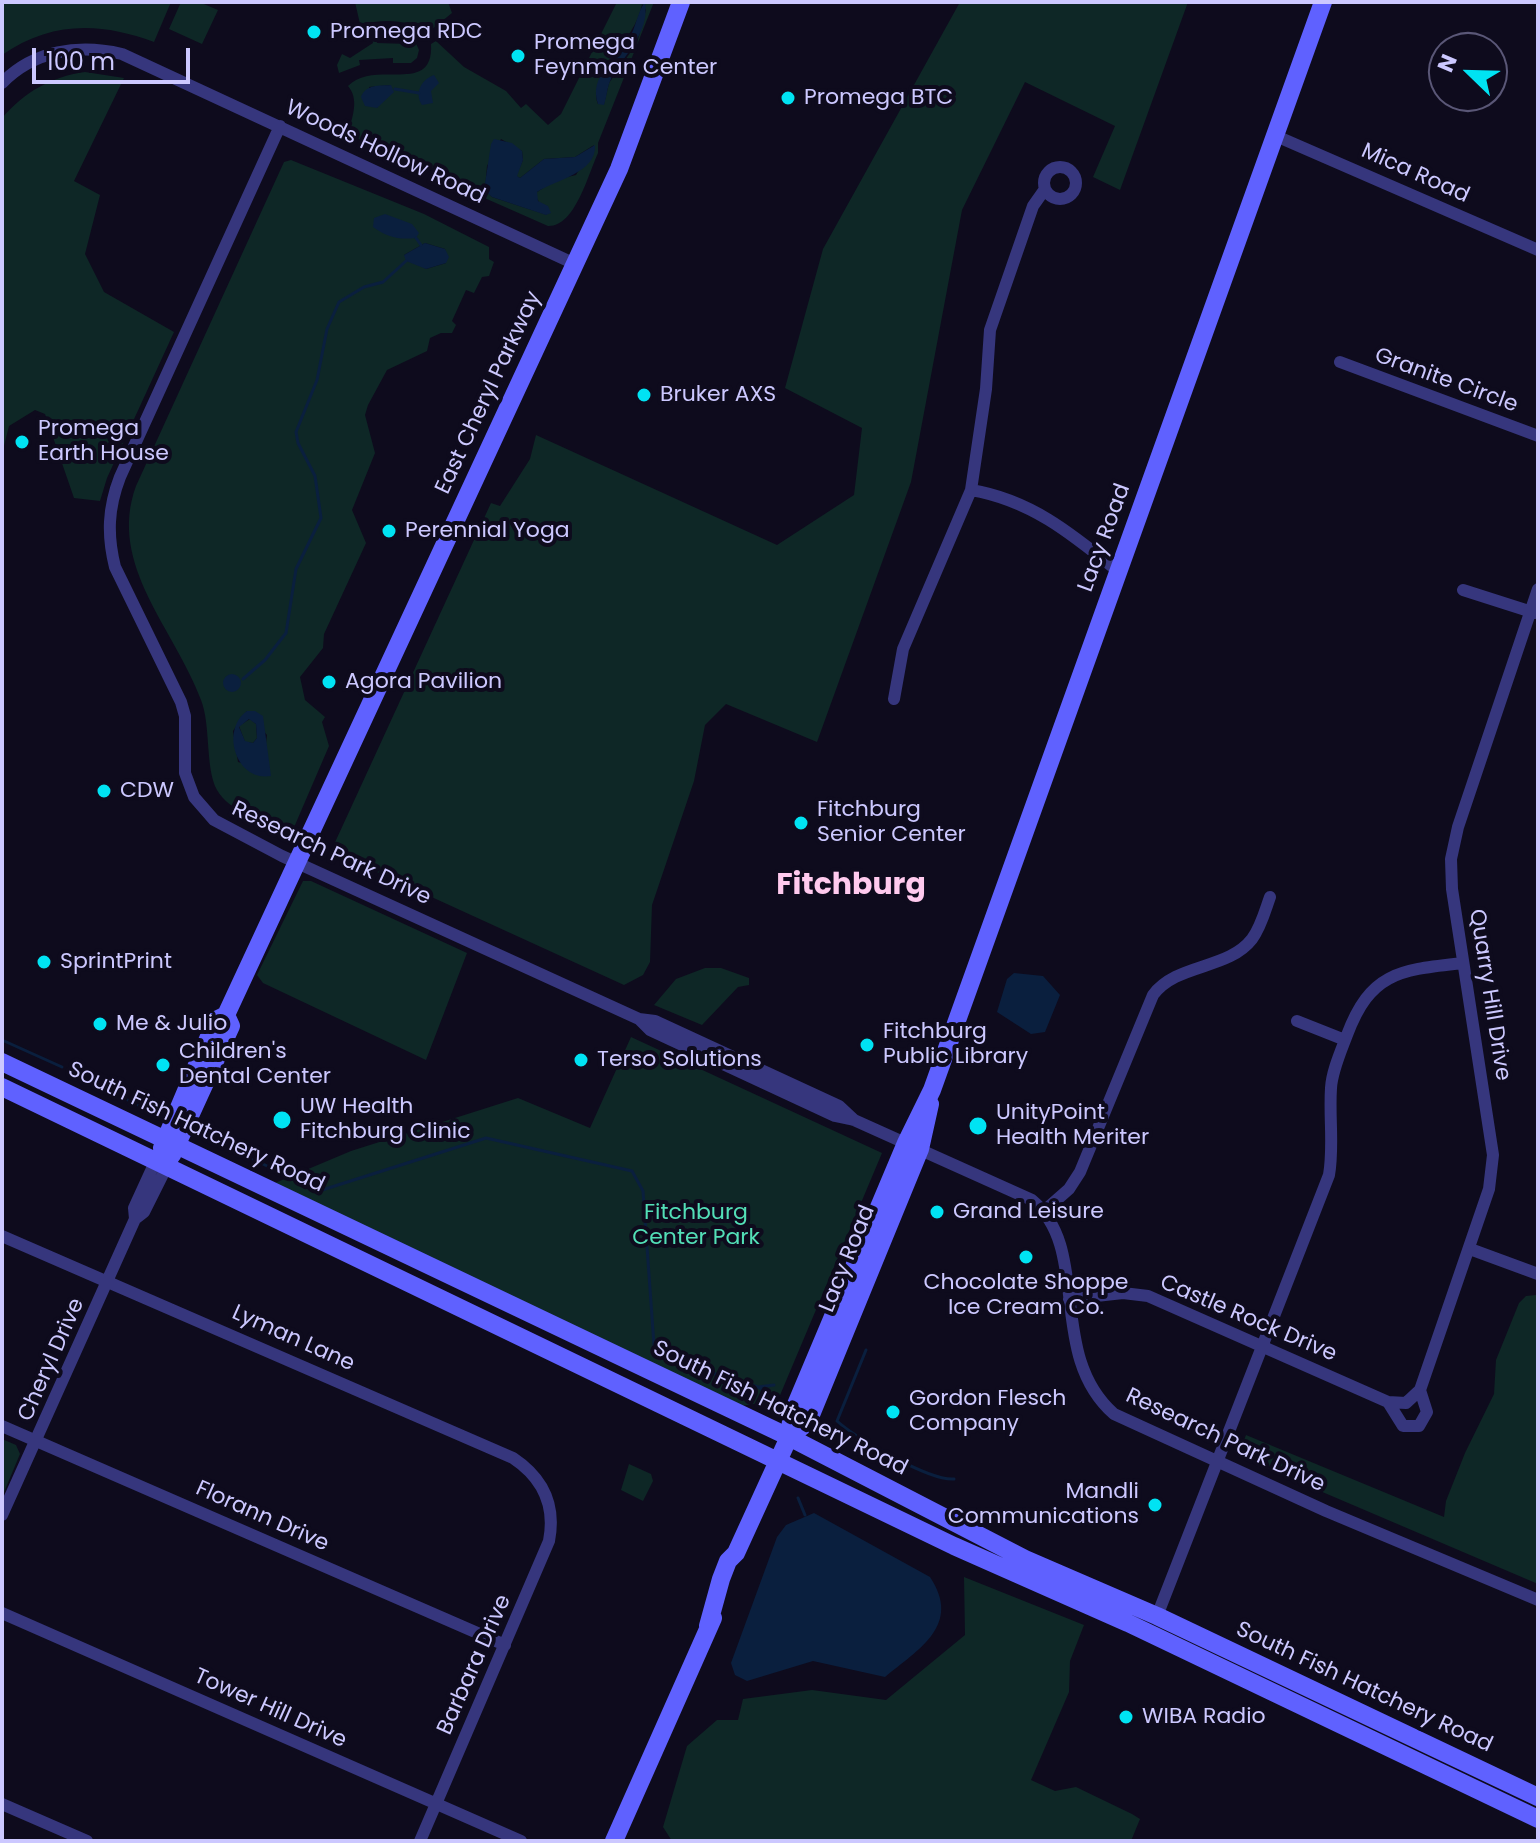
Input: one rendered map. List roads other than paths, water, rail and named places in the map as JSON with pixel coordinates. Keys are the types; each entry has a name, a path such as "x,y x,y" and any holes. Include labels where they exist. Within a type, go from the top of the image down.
{"main road":[{"name":"East Cheryl Parkway","path":"162,1163 216,1020 226,1015 619,169 681,2"},
{"name":"Lacy Road","path":"614,1841 708,1626 731,1582 737,1564 736,1553 789,1437 808,1422 913,1146 958,1008 1119,572 1323,2"},
{"name":"South Fish Hatchery Road","path":"2,1062 789,1437 1025,1559 1157,1616 1538,1797"},
{"name":"South Fish Hatchery Road","path":"2,1087 954,1546 1049,1586 1324,1714 1538,1819"}],"street":[{"name":"Woods Hollow Road","path":"2,83 13,71 56,52 99,48 146,63 575,264"},
{"name":"Research Park Drive","path":"280,126 120,477 108,525 115,567 181,702 186,726 185,773 194,797 214,820 296,862 639,1019 655,1021 771,1074 839,1106 854,1120 1021,1194 1044,1211 1059,1242 1077,1357 1089,1386 1100,1401 1130,1424 1463,1571 1538,1600"},
{"name":"Mica Road","path":"1276,136 1538,250"},
{"path":"894,699 903,649 971,490 986,389 990,330 1033,206 1045,189"},
{"name":"Granite Circle","path":"1340,362 1538,436"},
{"path":"971,490 1002,495 1028,505 1119,572"},
{"name":"Quarry Hill Drive","path":"1406,1403 1420,1390 1489,1189 1493,1155 1452,889 1451,859 1462,813 1534,613 1538,589"},
{"path":"1463,590 1534,613"},
{"path":"1044,1211 1069,1189 1080,1172 1153,995 1161,985 1232,955 1248,944 1257,931 1270,897"},
{"path":"1157,1616 1329,1175 1333,1155 1331,1088 1345,1040 1361,1003 1390,975 1421,966 1463,963"},
{"path":"1297,1021 1345,1040"},
{"name":"Cheryl Drive","path":"2,1515 38,1441 135,1219 144,1212 162,1163"},
{"name":"Lyman Lane","path":"2,1236 109,1279 513,1458 537,1479 549,1501"},
{"path":"1470,1249 1538,1274"},
{"name":"Castle Rock Drive","path":"1069,1299 1123,1293 1148,1296 1388,1402 1406,1403"},
{"path":"1388,1402 1403,1426 1419,1426 1427,1412 1420,1390"},
{"name":"Florann Drive","path":"2,1426 505,1645"},
{"name":"Barbara Drive","path":"420,1841 549,1541 552,1518 549,1501"},
{"name":"Tower Hill Drive","path":"2,1613 521,1841"},
{"path":"2,1804 87,1841"}],"water":[{"path":"645,2 646,13 640,34 611,79 604,105 598,104 596,94 600,76 630,37"},
{"path":"434,75 439,83 431,91 433,103 422,105 420,87"},
{"path":"391,85 394,92 377,108 365,106 361,97 366,90 373,86"},
{"path":"494,139 512,143 522,151 523,160 517,176 520,178 544,159 575,157 595,145 594,155 582,169 537,192 538,201 548,206 551,213 546,215 492,197 484,190"},
{"path":"385,214 412,224 419,233 416,238 393,237 373,227 374,218"},
{"path":"425,243 445,249 449,257 446,263 426,269 406,261 404,255"},
{"path":"228,674 236,674 241,683 239,690 228,692 223,687 223,679"},
{"path":"247,711 263,716 271,776 259,776 241,763 234,741 234,730","holes":["249,719 256,724 257,738 253,743 245,741 239,727"]},
{"path":"1014,973 1043,976 1060,995 1045,1032 1031,1034 997,1012 1007,979"},
{"path":"814,1513 930,1577 939,1594 939,1622 923,1646 885,1677 813,1661 747,1681 735,1675 731,1663 777,1537 786,1525"}],"waterway":[{"path":"395,89 419,93"},
{"path":"416,238 421,245"},
{"path":"243,679 265,660 286,633 296,569 321,518 315,476 298,443 296,432 317,380 327,329 339,302 364,287 383,282 406,261"},
{"path":"2,1040 62,1067"},
{"path":"83,1078 156,1114"},
{"path":"211,1139 319,1191 486,1138 632,1171 643,1191 654,1345 683,1364 758,1387 772,1396"},
{"path":"866,1350 837,1421 860,1438 911,1466 954,1479"},
{"path":"758,1387 774,1385"},
{"path":"798,1498 805,1515"}],"place":[{"name":"Promega RDC","path":"314,32"},
{"name":"Promega Feynman Center","path":"518,56"},
{"name":"Promega BTC","path":"788,98"},
{"name":"Bruker AXS","path":"644,395"},
{"name":"Promega Earth House","path":"22,442"},
{"name":"Perennial Yoga","path":"389,531"},
{"name":"Agora Pavilion","path":"329,682"},
{"name":"CDW","path":"104,791"},
{"name":"Fitchburg Senior Center","path":"801,823"},
{"name":"SprintPrint","path":"44,962"},
{"name":"Me & Julio","path":"100,1024"},
{"name":"Fitchburg Public Library","path":"867,1045"},
{"name":"Terso Solutions","path":"581,1060"},
{"name":"Children's Dental Center","path":"163,1065"},
{"name":"UW Health Fitchburg Clinic","path":"282,1120"},
{"name":"UnityPoint Health Meriter","path":"978,1126"},
{"name":"Grand Leisure","path":"937,1212"},
{"name":"Chocolate Shoppe Ice Cream Co.","path":"1026,1257"},
{"name":"Gordon Flesch Company","path":"893,1412"},
{"name":"Mandli Communications","path":"1155,1505"},
{"name":"WIBA Radio","path":"1126,1717"}],"district":[{"name":"Fitchburg","path":"851,886"}],"park label":[{"name":"Fitchburg Center Park","path":"696,1226"}]}
